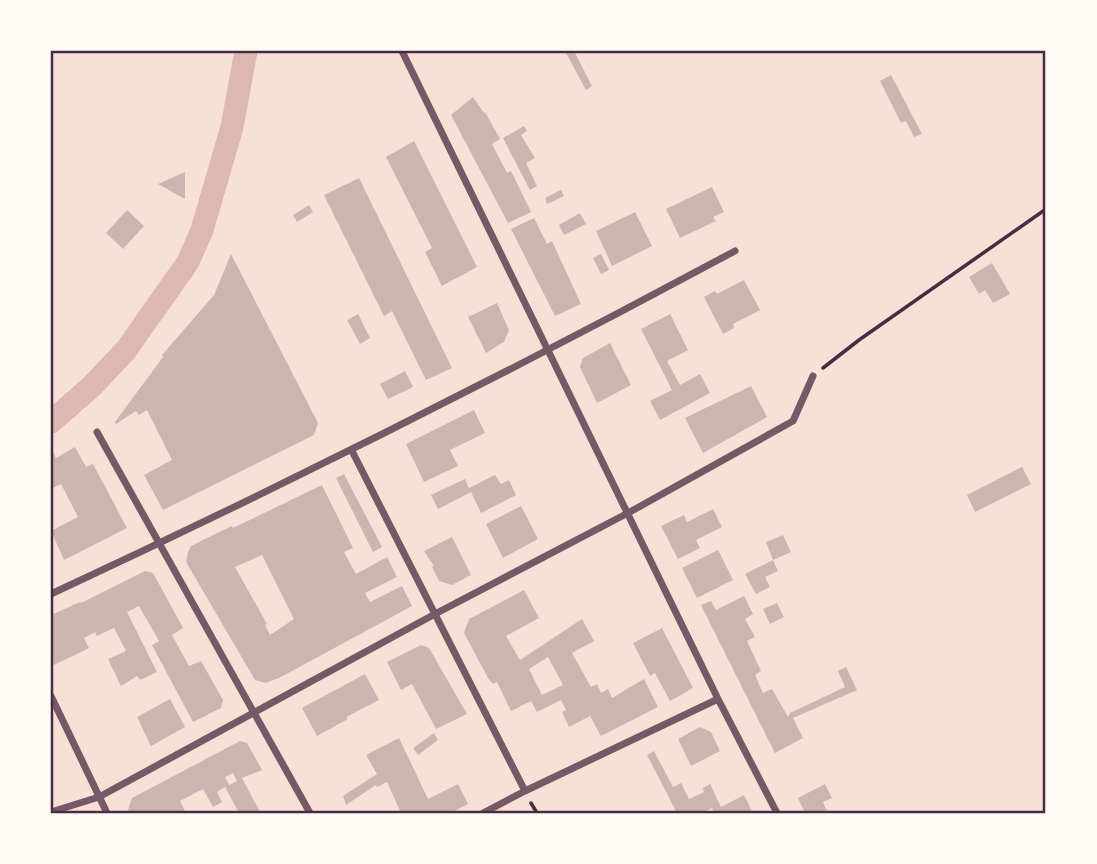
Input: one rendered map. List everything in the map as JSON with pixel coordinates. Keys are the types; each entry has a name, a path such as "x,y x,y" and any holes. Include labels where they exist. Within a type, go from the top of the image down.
{"street":[{"path":"402,51 718,699 777,813"},
{"path":"51,594 352,451 549,351 735,251"},
{"path":"51,812 99,797 435,614 628,513 793,421 813,376"},
{"path":"97,432 310,813"},
{"path":"352,451 525,791"},
{"path":"51,696 107,813"},
{"path":"483,813 718,699"}],"path":[{"path":"813,376 859,340 1046,209"}],"building":[{"path":"565,51 574,51 592,86 586,90"},
{"path":"891,75 922,134 914,137 906,121 901,123 880,81"},
{"path":"473,97 500,139 492,144 507,173 511,171 531,212 508,223 451,115"},
{"path":"524,126 527,131 521,135 535,158 526,163 537,186 530,190 503,138"},
{"path":"414,141 477,267 442,286 425,252 432,248 386,157"},
{"path":"185,172 185,199 158,184"},
{"path":"359,178 452,368 426,380 392,311 384,316 324,195"},
{"path":"712,187 724,212 713,217 716,221 680,238 666,209"},
{"path":"561,190 564,196 547,204 545,198"},
{"path":"309,205 313,212 297,222 293,215"},
{"path":"127,210 144,226 123,249 106,233"},
{"path":"635,212 652,246 612,266 596,231"},
{"path":"580,213 586,224 564,235 559,225"},
{"path":"534,218 547,244 552,241 581,304 555,316 511,229"},
{"path":"231,254 318,423 314,435 163,510 144,475 172,460 147,410 139,415 136,411 116,424 115,422 162,355 214,295"},
{"path":"601,254 609,270 601,274 593,258"},
{"path":"992,263 1010,294 993,303 985,290 979,294 969,277"},
{"path":"744,280 760,310 733,324 734,328 723,334 704,297 715,291 717,294"},
{"path":"497,303 509,330 504,342 486,353 468,317"},
{"path":"358,314 370,338 360,344 347,320"},
{"path":"670,314 688,350 667,361 680,385 700,374 710,393 660,420 650,401 672,390 641,329"},
{"path":"610,343 631,385 597,403 580,367 583,358"},
{"path":"405,371 413,387 388,399 380,384"},
{"path":"751,386 767,417 703,453 685,418"},
{"path":"474,410 485,433 450,450 458,466 424,482 406,444"},
{"path":"75,447 86,467 93,464 127,528 64,560 51,531 78,517 61,484 51,489 51,453 53,452 56,458"},
{"path":"1022,467 1031,484 975,512 967,495"},
{"path":"344,474 382,547 373,552 336,478"},
{"path":"495,475 501,484 509,480 516,495 481,513 471,492 438,509 431,495 465,479 469,488"},
{"path":"322,485 353,548 344,552 356,574 387,557 397,577 365,593 370,602 402,586 412,606 281,677 266,683 255,680 186,562 191,546 232,526 233,528","holes":["262,555 294,619 270,635 265,625 267,624 235,567"]},
{"path":"521,506 538,539 503,558 486,524"},
{"path":"713,509 722,527 696,540 700,548 678,559 661,526 684,515 687,522"},
{"path":"783,535 791,552 773,560 766,542"},
{"path":"452,537 471,575 452,585 439,581 432,567 434,566 424,551"},
{"path":"718,550 733,580 697,598 682,568"},
{"path":"773,560 778,571 765,577 770,587 756,594 745,574"},
{"path":"145,571 153,573 183,628 172,635 189,666 201,661 223,700 221,708 193,722 152,645 159,641 139,606 127,612 157,672 140,680 137,676 121,686 108,659 126,651 114,628 97,636 95,632 84,638 89,648 79,653 54,665 51,659 51,615"},
{"path":"524,590 539,618 506,636 520,660 582,619 594,641 572,653 591,687 597,684 601,693 608,689 612,698 644,679 658,707 601,736 590,716 569,727 562,712 566,710 561,700 537,712 531,701 511,711 497,682 493,684 488,678 464,633 469,619","holes":["548,657 563,685 542,695 529,669"]},
{"path":"744,596 753,614 745,619 755,637 747,641 761,671 755,675 763,693 772,689 788,717 790,713 845,687 838,671 846,667 857,690 793,718 803,738 775,753 701,605 711,601 716,610"},
{"path":"777,603 784,617 770,624 763,609"},
{"path":"662,628 693,688 670,701 655,673 650,676 633,643"},
{"path":"421,645 429,648 467,714 436,729 412,684 401,690 387,662"},
{"path":"365,674 379,700 317,736 302,708"},
{"path":"170,699 185,727 151,746 137,717"},
{"path":"700,727 711,732 720,751 691,766 678,739"},
{"path":"434,733 438,740 418,755 413,748"},
{"path":"399,738 428,799 458,784 468,804 451,813 401,813 387,782 377,787 376,785 346,805 343,796 377,774 366,755"},
{"path":"240,741 247,743 262,770 242,778 260,812 239,813 225,787 217,792 222,802 213,807 203,789 180,801 186,813 127,813 132,798","holes":["233,773 237,781 229,785 225,777"]},
{"path":"654,751 673,787 681,783 689,799 704,792 703,788 710,784 721,807 744,795 753,813 714,813 712,808 702,813 677,813 647,755"},
{"path":"825,784 832,798 823,802 828,813 805,813 798,798"}],"waterway":[{"path":"51,422 92,386 126,350 188,262 202,230 232,127 246,51"}]}
